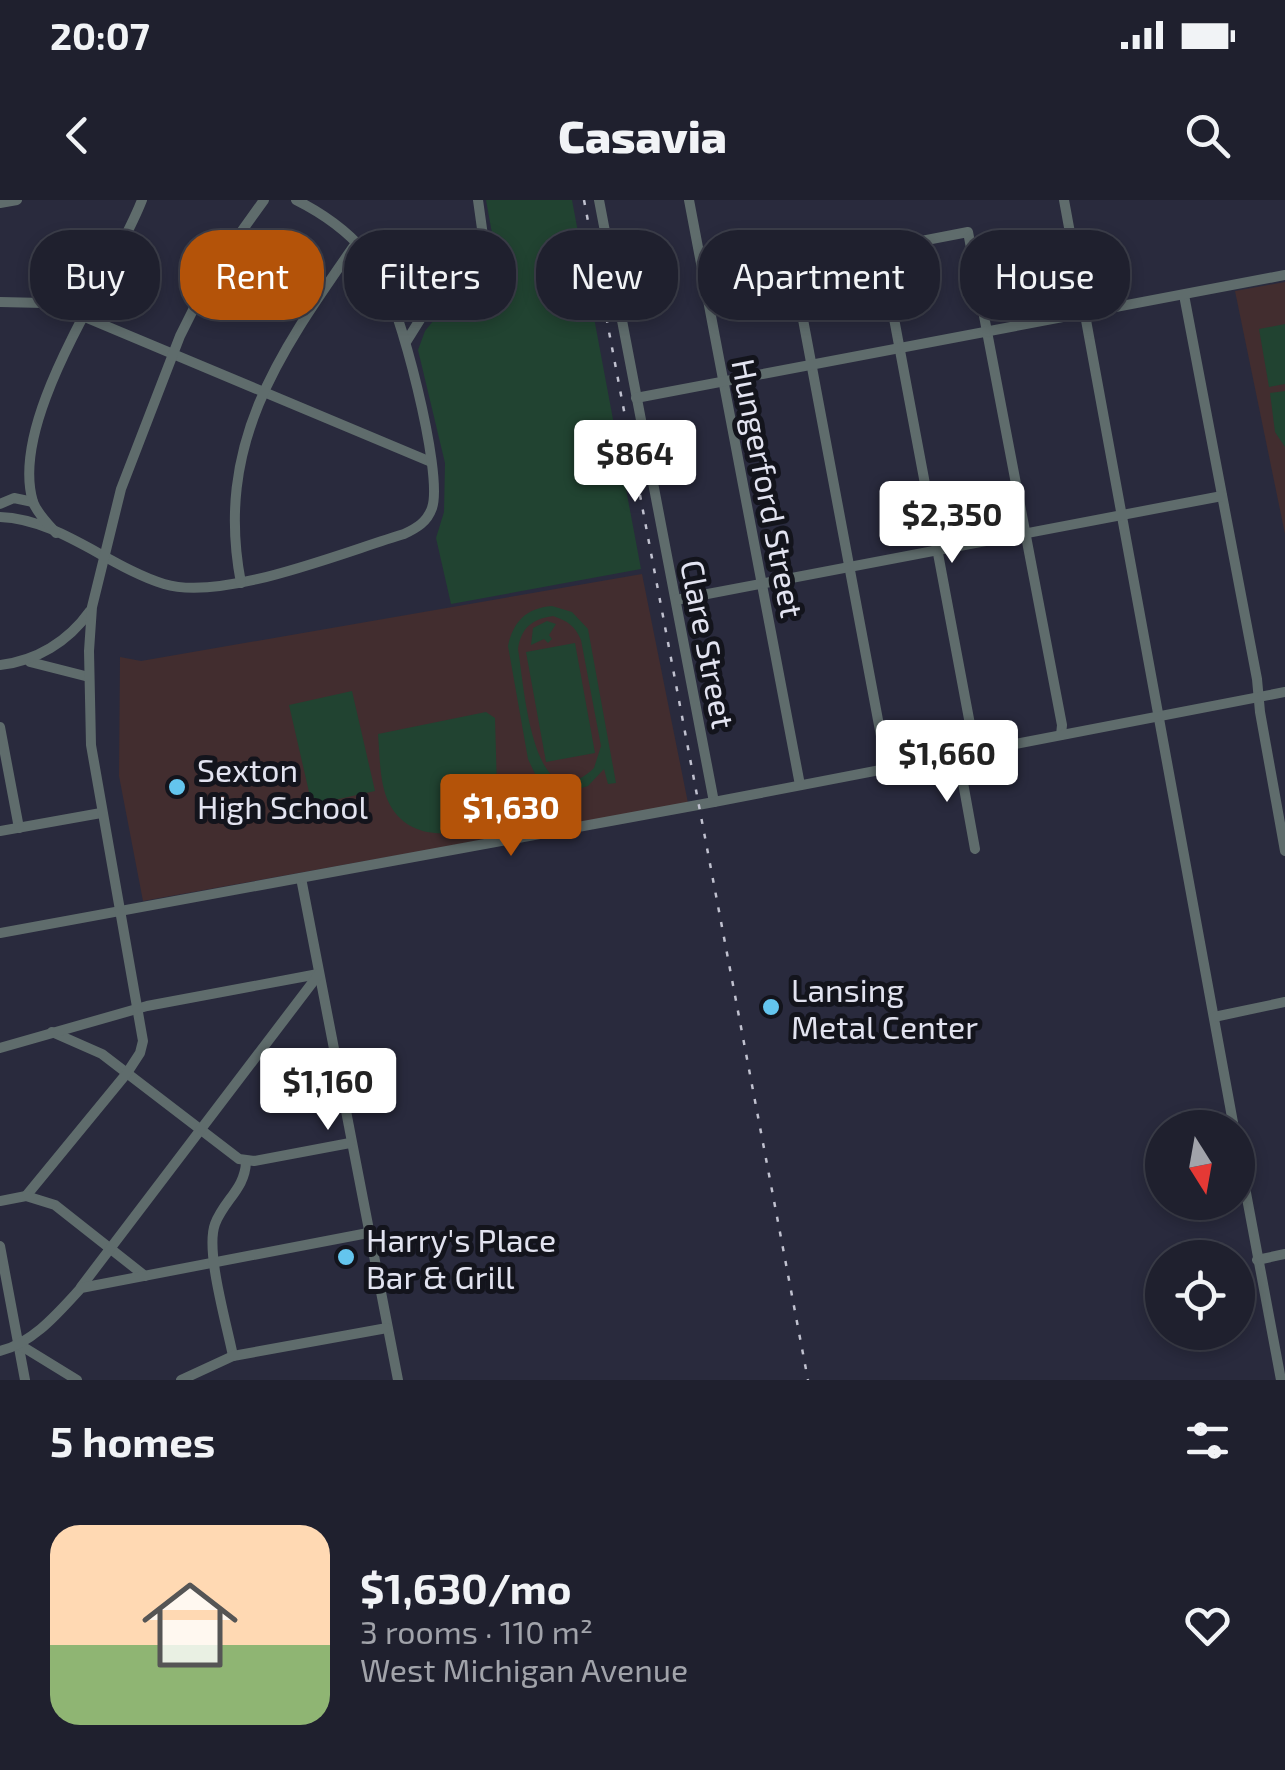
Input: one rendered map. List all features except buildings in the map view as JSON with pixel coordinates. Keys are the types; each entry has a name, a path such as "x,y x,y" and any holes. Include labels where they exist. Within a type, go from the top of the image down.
{"street":[{"path":"0,203 17,200"},
{"path":"127,230 142,200"},
{"path":"26,1196 126,1073 143,1041 91,745 92,607 121,489 174,353 200,293 264,200"},
{"path":"296,200 344,232"},
{"path":"406,342 432,302 484,243 478,200"},
{"name":"Clare Street","path":"599,200 714,802"},
{"name":"Hungerford Street","path":"689,200 698,250"},
{"path":"1064,200 1069,230"},
{"path":"940,237 968,232 1027,532 1061,735"},
{"path":"242,583 236,555 235,492 246,437 262,389 281,353 344,261"},
{"path":"1130,305 1285,276"},
{"path":"1184,295 1285,850"},
{"path":"0,302 30,303"},
{"path":"57,534 34,502 30,474 40,420 57,371 82,320"},
{"path":"92,320 431,462"},
{"path":"0,517 26,521 176,587 210,589 404,534 420,526 433,505 431,462 406,342 398,320"},
{"name":"Hungerford Street","path":"711,320 800,786"},
{"path":"803,320 887,768"},
{"path":"894,320 975,751"},
{"path":"636,398 1052,320"},
{"path":"1085,320 1231,1110"},
{"path":"676,600 1222,496"},
{"path":"0,504 14,498 34,502"},
{"path":"30,662 64,638 92,607"},
{"path":"0,666 30,662 89,677"},
{"path":"0,933 1285,692"},
{"path":"0,727 19,828"},
{"path":"958,754 975,848"},
{"path":"0,831 101,813"},
{"path":"301,878 398,1380"},
{"path":"0,1048 139,1008 319,974"},
{"path":"0,1352 20,1346 56,1316 81,1288 319,974"},
{"path":"284,981 296,990 297,1003"},
{"path":"1214,1017 1285,1002"},
{"path":"52,1032 88,1046 246,1162 350,1143"},
{"path":"233,1356 215,1263 214,1229 241,1186 246,1162"},
{"path":"0,1201 26,1196 55,1205 144,1276"},
{"path":"1250,1220 1281,1380"},
{"path":"81,1288 368,1233"},
{"path":"0,1246 26,1380"},
{"path":"1257,1260 1285,1254"},
{"path":"181,1380 233,1356 387,1328"},
{"path":"20,1346 77,1380"}],"shaded area":[{"path":"1285,282 1285,534 1235,291"},
{"path":"642,574 688,803 143,901 119,776 120,657 141,661"}],"green space":[{"path":"486,200 572,200 578,230 536,230 536,320 594,320 641,569 451,604 436,538 444,512 445,463 418,350 434,320 516,320 516,230 491,230"},
{"path":"1285,324 1285,384 1269,387 1259,329"},
{"path":"1285,391 1285,447 1275,432 1270,393"},
{"path":"552,606 572,612 588,629 616,783 608,784 604,769 588,786 562,790 536,776 528,759 508,646 522,618","holes":["553,616 567,622 581,640 601,746 594,768 573,781 557,779 544,765 528,717 518,649 522,635 533,622"]},
{"path":"547,621 556,624 549,635 552,639 531,645 533,628"},
{"path":"575,643 595,753 546,762 526,652"},
{"path":"352,691 375,791 312,805 289,705"},
{"path":"486,712 495,718 498,824 454,833 412,827 400,818 386,797 378,734"}],"railway":[{"path":"584,200 808,1380"}],"place":[{"name":"Sexton High School","path":"177,787"},
{"name":"Lansing Metal Center","path":"771,1007"},
{"name":"Harry's Place Bar & Grill","path":"346,1257"}]}
